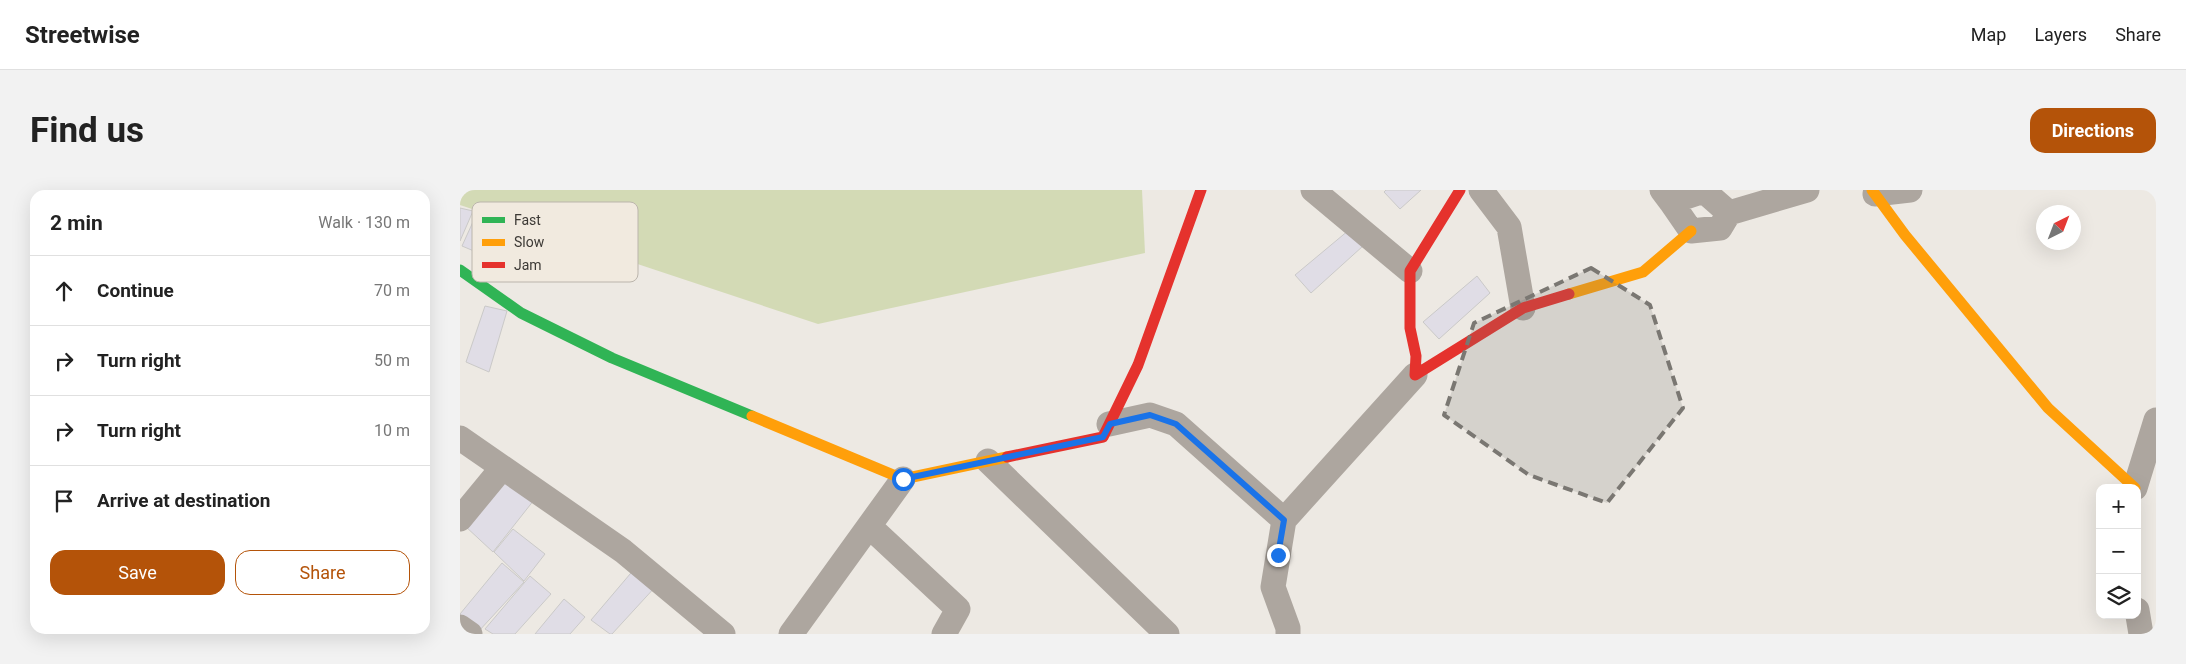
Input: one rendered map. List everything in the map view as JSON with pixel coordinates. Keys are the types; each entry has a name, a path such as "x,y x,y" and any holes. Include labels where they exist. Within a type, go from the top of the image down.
{"street":[{"path":"477,282 521,313 612,358 903,479 1103,437 1138,365 1201,190"},
{"path":"1313,190 1410,271"},
{"path":"1414,375 1416,356 1410,328 1410,271 1460,190"},
{"path":"1481,190 1509,227 1523,308"},
{"path":"1691,231 1667,196 1704,190 1729,213"},
{"path":"1288,634 1288,628 1274,587 1284,520 1414,375 1523,308 1643,272 1691,231 1720,228 1729,213 1807,190"},
{"path":"1874,192 1910,190"},
{"path":"1874,192 1905,235 2048,408 2131,484"},
{"path":"460,270 472,278"},
{"path":"1110,424 1150,415 1176,424 1284,520"},
{"path":"2136,484 2156,420"},
{"path":"460,438 622,551 723,634"},
{"path":"988,461 1167,634"},
{"path":"460,518 502,468"},
{"path":"791,634 903,479"},
{"path":"870,526 958,609 944,634"},
{"path":"2138,619 2141,634"},
{"path":"460,626 470,634"}],"highlighted area":[{"path":"1591,268 1650,305 1683,408 1607,503 1529,475 1444,415 1474,323"}],"green space":[{"path":"460,190 1142,190 1145,253 818,324 638,264 638,202 472,202 472,209 460,205"}],"building":[{"path":"1386,190 1421,190 1400,209 1384,192"},
{"path":"460,208 472,211 472,213 460,241"},
{"path":"472,224 472,250 462,246"},
{"path":"1349,230 1363,246 1311,293 1295,275"},
{"path":"1477,276 1490,293 1439,339 1423,322"},
{"path":"485,306 507,311 489,372 466,362"},
{"path":"508,476 534,500 493,552 465,526"},
{"path":"513,529 545,554 524,581 494,552"},
{"path":"502,563 524,582 478,632 460,618 460,614"},
{"path":"636,567 657,585 610,634 591,620"},
{"path":"530,576 551,594 515,634 493,634 485,629"},
{"path":"564,599 585,617 570,634 535,634"}],"traffic: fast":[{"path":"460,270 472,278"},
{"path":"477,282 521,313 612,358 752,416"}],"traffic: slow":[{"path":"1872,190 1905,235 2048,408 2131,484"},
{"path":"1569,294 1643,272 1691,231"},
{"path":"752,416 903,479 1007,457"}],"traffic: jam":[{"path":"1007,457 1103,437 1138,365 1201,190"},
{"path":"1460,190 1410,271 1410,328 1416,356 1415,375 1523,308 1569,294"}],"route":[{"path":"903,479 1103,437 1110,424 1150,415 1176,424 1284,520 1278,555"}]}
